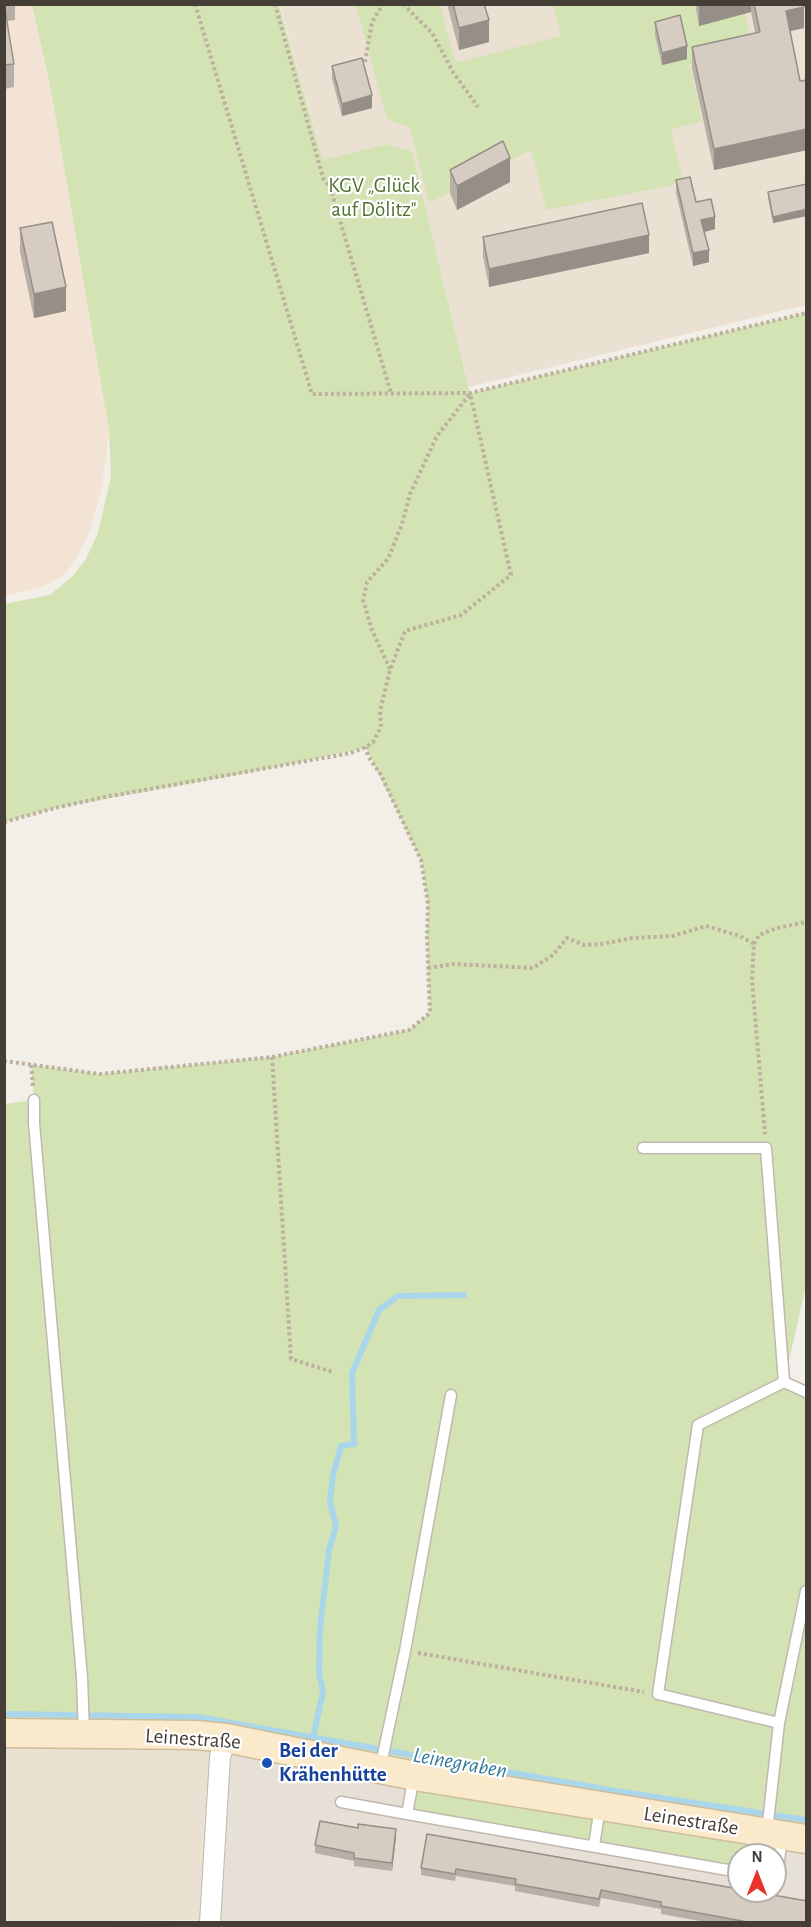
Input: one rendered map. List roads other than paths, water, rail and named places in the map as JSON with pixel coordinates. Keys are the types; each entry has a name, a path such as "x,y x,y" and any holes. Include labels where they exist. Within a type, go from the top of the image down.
{"main road":[{"name":"Leinestraße","path":"4,1733 84,1722 383,1757 414,1776 600,1807 779,1827"}],"street":[{"path":"210,1923 220,1757 226,1738"}],"lane":[{"path":"34,1100 34,1124 84,1722"},
{"path":"643,1148 766,1148 784,1382"},
{"path":"784,1382 807,1392"},
{"path":"780,1723 658,1694 698,1425 784,1382"},
{"path":"383,1757 405,1651 451,1395"},
{"path":"778,1843 780,1723 807,1591"},
{"path":"407,1814 414,1776"},
{"name":"Leinestraße","path":"340,1802 727,1870"},
{"path":"594,1846 600,1807"}],"waterway":[{"path":"313,1737 323,1692 319,1673 320,1629 329,1550 336,1526 330,1502 333,1475 341,1446 354,1444 352,1373 379,1310 398,1296 464,1295"},
{"name":"Leinegraben","path":"4,1714 198,1717 609,1790 806,1820"}],"place":[{"name":"Bei der Krähenhütte","path":"267,1763"}],"park label":[{"name":"KGV „Glück auf Dölitz\"","path":"374,198"}]}
